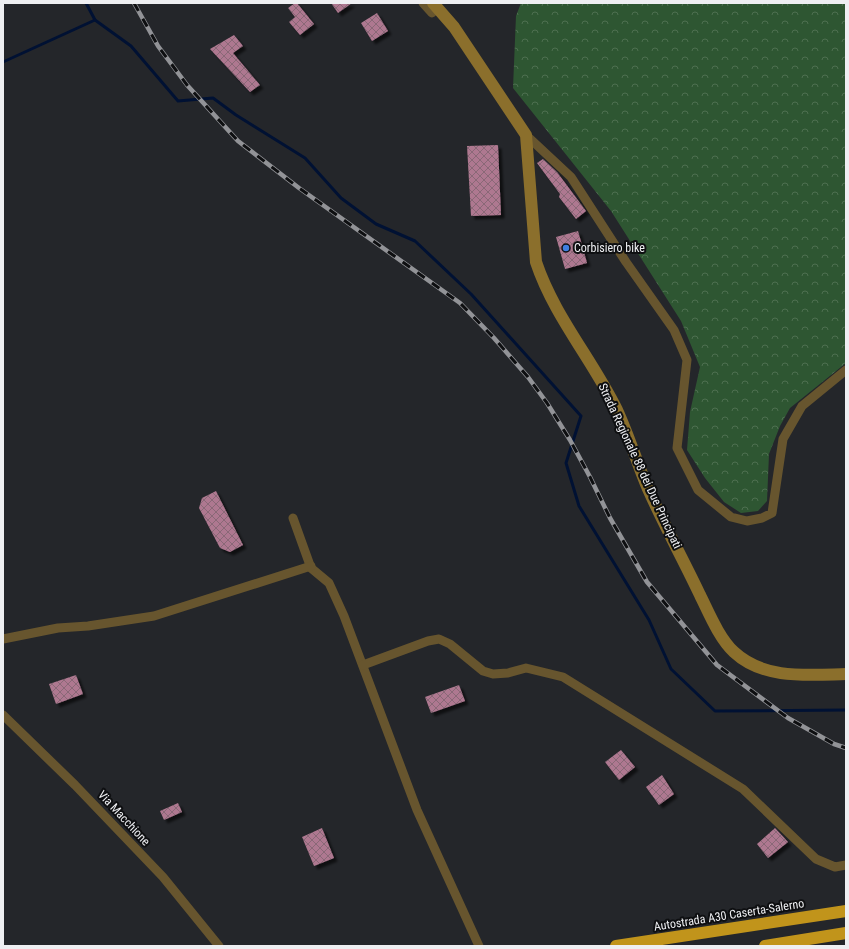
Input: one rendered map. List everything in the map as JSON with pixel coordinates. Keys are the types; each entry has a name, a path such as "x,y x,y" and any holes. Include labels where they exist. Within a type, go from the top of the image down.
{"highway":[{"name":"Autostrada A30 Caserta-Salerno","path":"616,946 846,911"},
{"path":"765,946 846,933"}],"main road":[{"name":"Strada Regionale 88 dei Due Principati","path":"433,8 454,27 526,135 536,262 542,282 561,318 596,371 616,410 665,525 721,633 733,652 755,667 782,674 846,674"}],"street":[{"path":"423,3 433,8"},
{"path":"526,135 571,177 626,262 674,330 687,360 677,448 698,490 731,518 746,521 762,518 772,513 783,439 802,406 846,370"},
{"path":"294,518 311,566 329,583 344,616 417,810 479,946"},
{"path":"3,639 58,628 88,626 154,616 311,566"},
{"path":"363,665 428,641 439,639 463,652 483,671 493,674 508,673 526,668 563,677 743,789 816,859 835,867 846,865"},
{"name":"Via Macchione","path":"3,714 75,785 157,872 219,946"}],"green space":[{"path":"521,3 846,3 846,363 790,408 780,426 769,454 767,501 758,511 741,513 724,502 705,478 687,450 690,412 700,367 681,321 611,211 513,88 516,16"}],"building":[{"path":"297,3 314,24 300,35 289,22 295,17 288,8"},
{"path":"331,3 352,3 338,13"},
{"path":"377,13 388,31 372,41 361,23"},
{"path":"234,35 243,46 233,53 260,85 250,92 210,49"},
{"path":"498,145 501,215 471,216 467,146"},
{"path":"543,159 557,172 586,211 576,219 559,197 560,194 537,163"},
{"path":"578,231 587,263 565,269 556,237"},
{"path":"216,491 243,545 230,552 220,548 199,508 202,498"},
{"path":"76,675 83,694 56,704 49,684"},
{"path":"459,685 465,701 431,713 425,697"},
{"path":"621,750 635,767 619,780 605,762"},
{"path":"662,775 674,794 659,805 646,787"},
{"path":"178,803 182,812 164,820 160,811"},
{"path":"322,828 334,858 314,866 302,837"},
{"path":"775,828 788,842 768,858 757,844"}],"waterway":[{"path":"86,3 95,20 131,46 178,101 213,98 236,115 305,158 341,198 376,224 415,241 471,294 581,416 566,463 579,506 649,620 671,669 715,711 846,710"},
{"path":"3,62 95,20"}],"railway":[{"path":"134,3 158,46 187,85 238,141 299,188 460,303 494,338 528,377 547,403 570,440 610,518 647,582 717,665 788,718 834,744 846,748"}],"place":[{"name":"Corbisiero bike","path":"566,248"}]}
